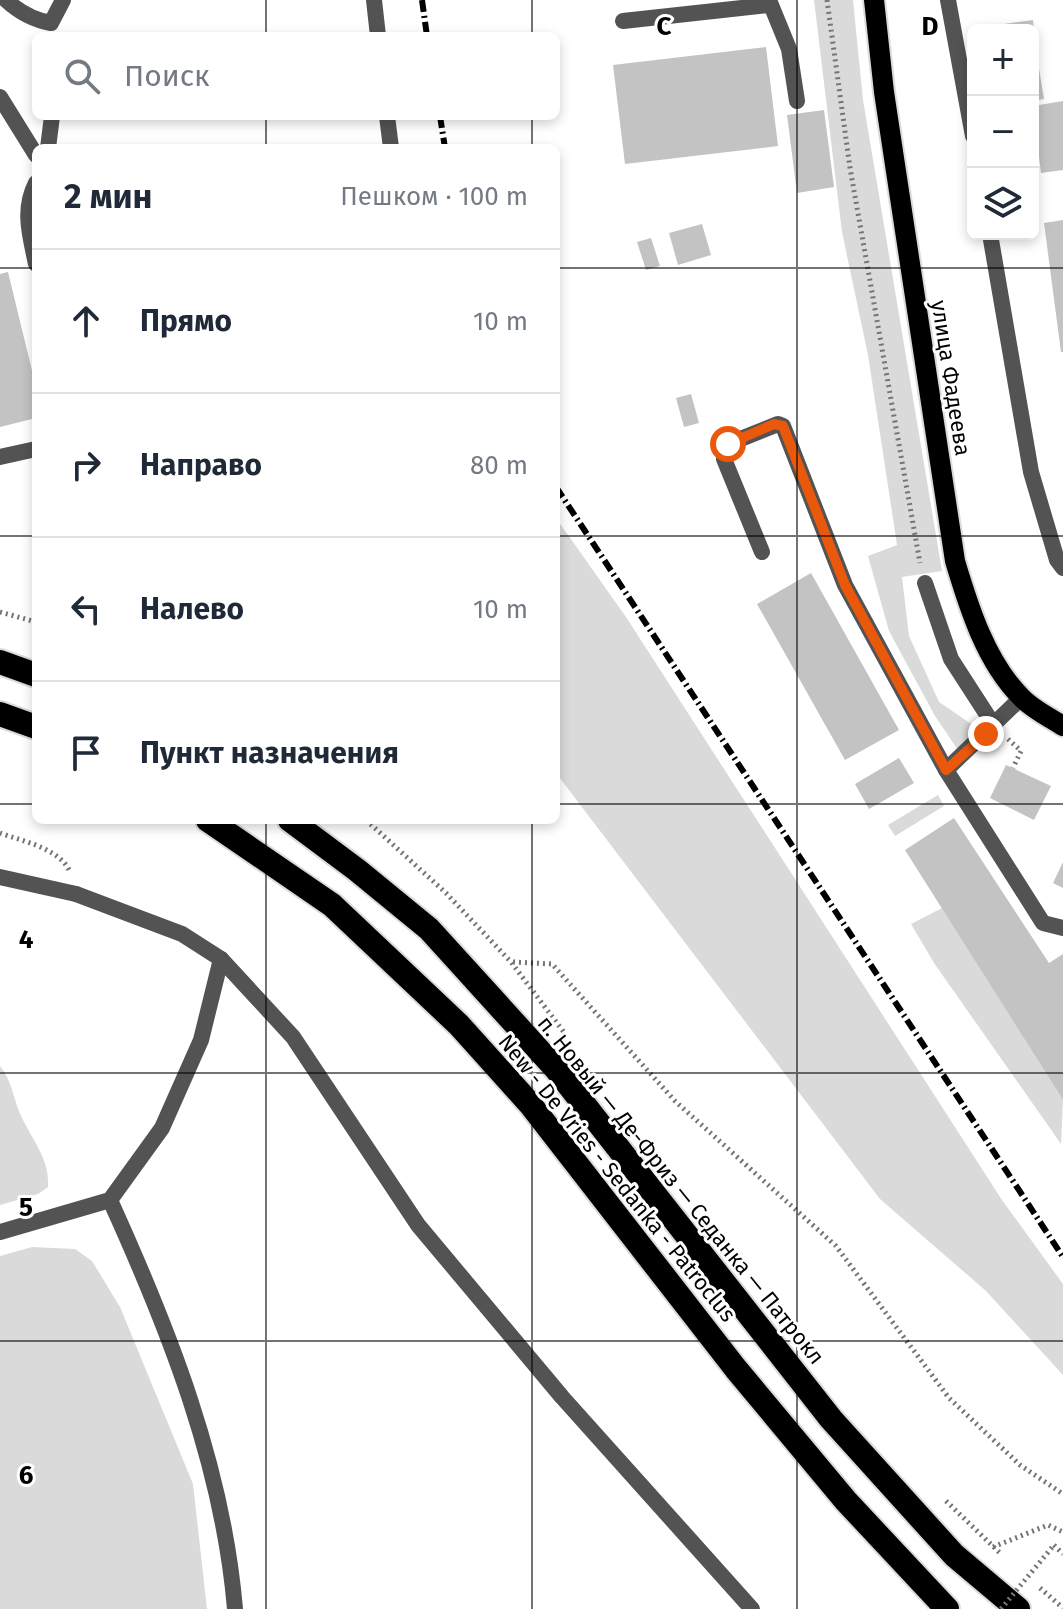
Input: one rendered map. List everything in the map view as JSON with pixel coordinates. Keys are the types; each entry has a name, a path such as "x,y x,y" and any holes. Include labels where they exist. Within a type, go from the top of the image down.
{"highway":[{"path":"0,662 32,674"},
{"path":"0,714 32,726"},
{"name":"New - De Vries - Sedanka - Patroclus","path":"214,824 332,905 459,1025 530,1104 766,1405 846,1501 947,1609"},
{"name":"п. Новый — Де-Фриз — Седанка — Патрокл","path":"295,824 429,929 557,1070 831,1419 954,1555 1018,1609"}],"main road":[{"name":"улица Фадеева","path":"874,0 884,92 955,561 981,636 1021,698 1063,726"}],"street":[{"path":"6,0 16,10 52,29 63,0"},
{"path":"374,0 378,32"},
{"path":"948,0 967,103"},
{"path":"623,21 770,2 789,49 797,101"},
{"path":"0,97 32,149"},
{"path":"48,144 52,120"},
{"path":"388,120 390,144"},
{"path":"32,190 28,198 27,218 32,244"},
{"path":"991,240 1031,472 1057,560 1063,568"},
{"path":"762,552 724,459 725,449 728,444 778,424 783,426 845,585 946,770 1043,923 1063,928"},
{"path":"0,457 32,450"},
{"path":"925,583 951,659 993,724"},
{"path":"946,770 1021,698"},
{"path":"0,877 76,894 182,934 221,959 293,1037 418,1225 562,1397 752,1609"},
{"path":"0,1232 110,1200 162,1128 201,1040 221,959"},
{"path":"110,1200 152,1291 217,1488 235,1609"}],"path":[{"path":"827,0 850,168 925,583"},
{"path":"0,612 32,621"},
{"path":"0,833 45,849 67,865 76,894"},
{"path":"511,962 552,964 675,1101 836,1246 949,1398 1020,1465 1063,1494"},
{"path":"993,1547 1048,1525 1063,1532"},
{"path":"1001,1609 1054,1545 1063,1554"}],"shaded area":[{"path":"814,0 853,0 863,100 942,571 902,577 909,636 939,702 986,734 962,756 935,716 889,631 868,556 897,545 868,355 842,232"},
{"path":"560,524 626,617 1002,1200 1063,1284 1063,1375 986,1291 880,1199 560,778"},
{"path":"938,795 944,806 895,836 888,825"},
{"path":"942,908 1063,1100 1061,1144 934,963 911,924"},
{"path":"0,1066 44,1159 48,1187 38,1194 0,1205"},
{"path":"32,1247 75,1249 92,1261 120,1307 193,1484 207,1609 0,1609 0,1256"}],"building":[{"path":"1033,20 1033,24 1004,24"},
{"path":"766,47 778,146 625,164 613,65"},
{"path":"1039,69 1044,99 1039,100"},
{"path":"1063,101 1063,170 1041,173 1039,105"},
{"path":"824,110 834,187 797,193 787,115"},
{"path":"1063,220 1063,352 1061,352 1044,223"},
{"path":"702,224 711,255 678,265 669,233"},
{"path":"651,238 660,266 646,270 637,242"},
{"path":"8,272 32,371 32,419 0,427 0,274"},
{"path":"691,394 699,423 684,427 676,398"},
{"path":"811,573 899,730 845,760 757,604"},
{"path":"899,758 914,783 869,809 855,784"},
{"path":"1006,765 1051,786 1034,820 990,798"},
{"path":"954,818 1049,963 1063,954 1063,1100 905,850"},
{"path":"1063,862 1063,888 1053,883"}],"railway":[{"path":"422,0 426,32"},
{"path":"441,120 444,144"},
{"path":"560,493 1063,1257"}],"route":[{"path":"728,444 774,424 783,426 845,585 946,770 986,734"}]}
